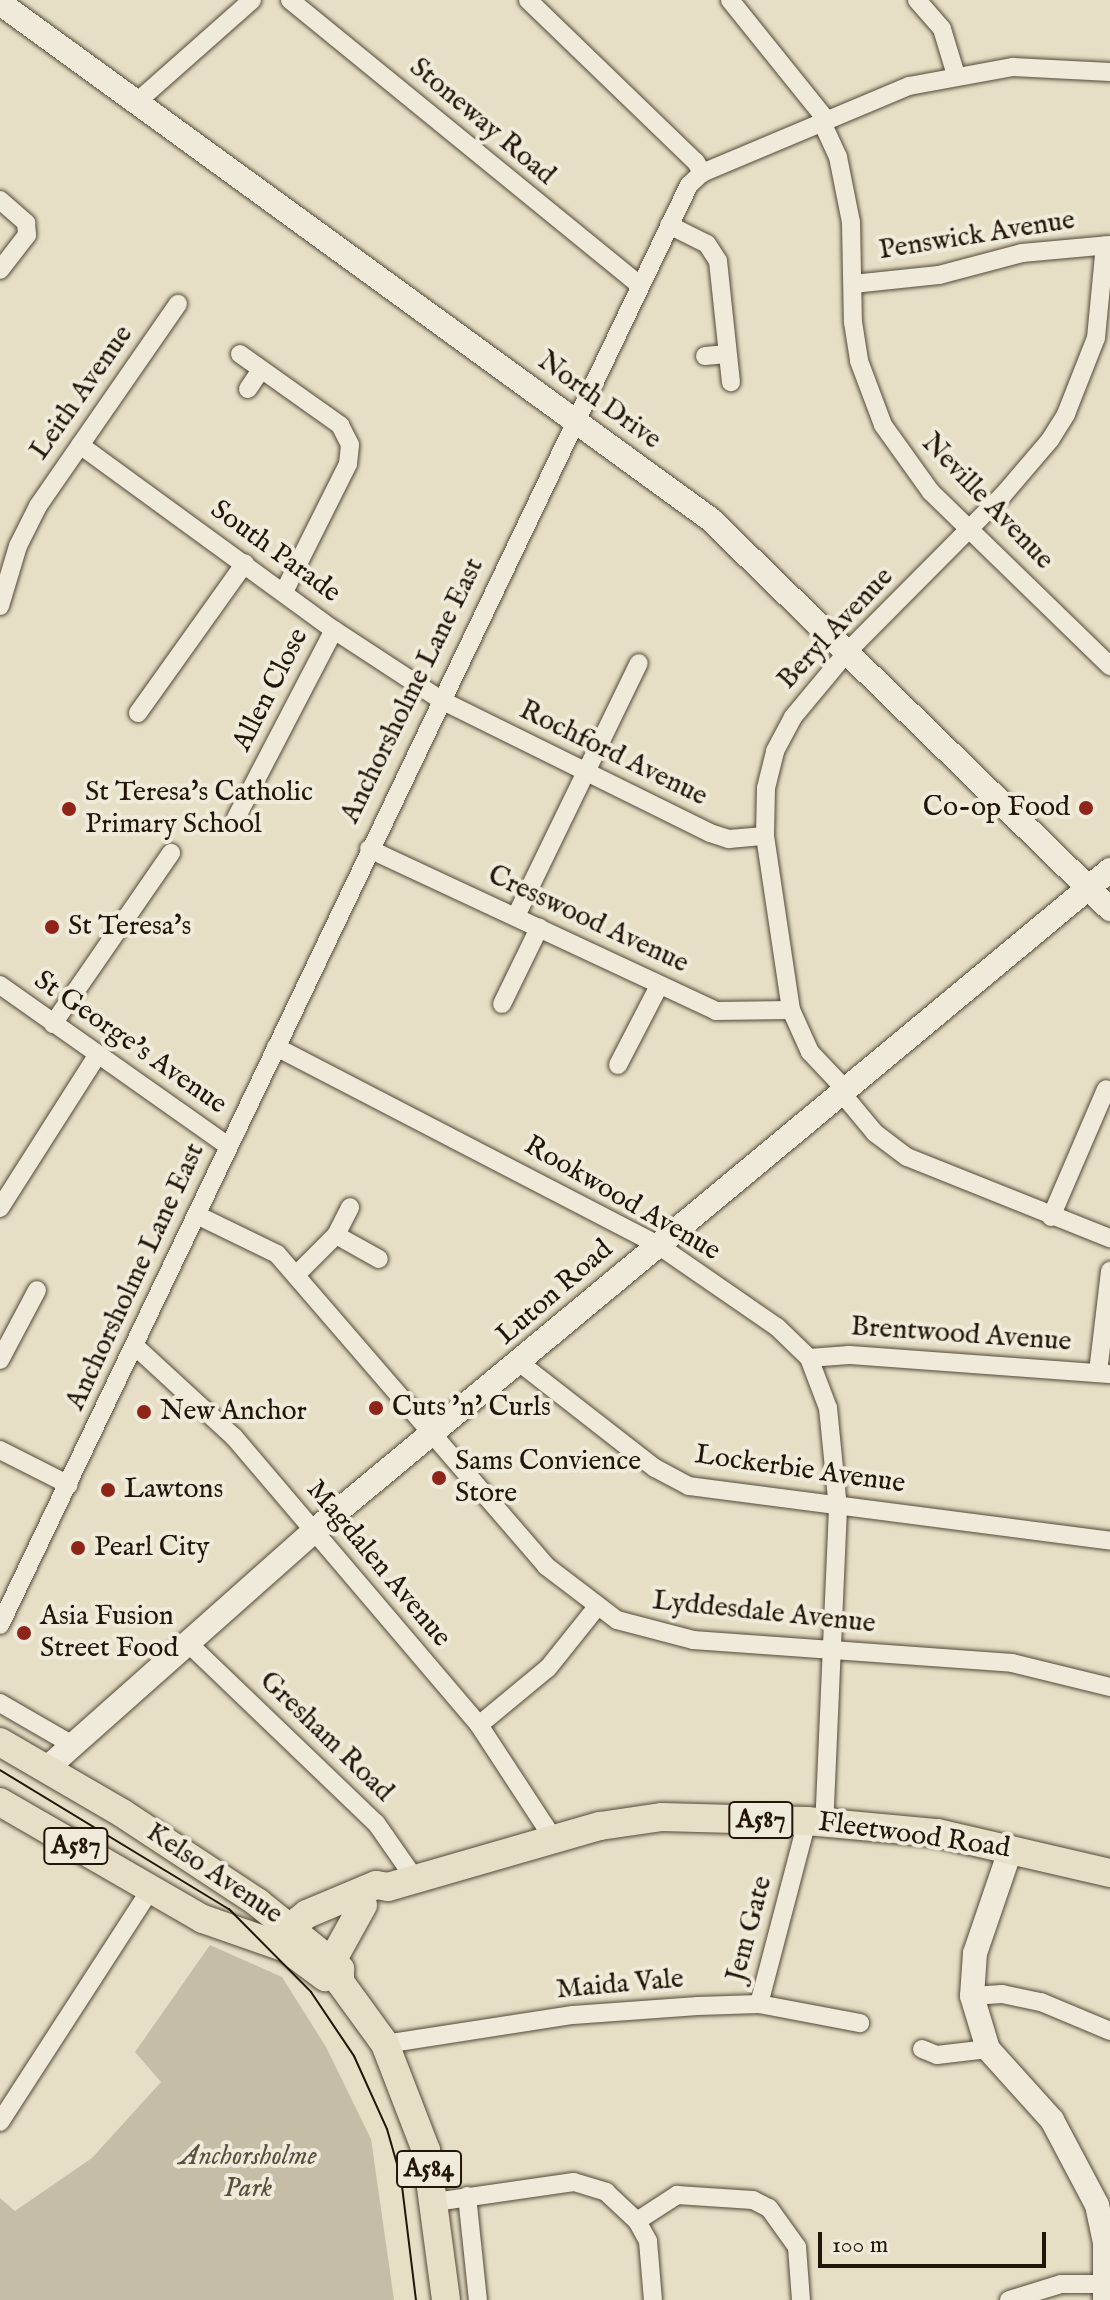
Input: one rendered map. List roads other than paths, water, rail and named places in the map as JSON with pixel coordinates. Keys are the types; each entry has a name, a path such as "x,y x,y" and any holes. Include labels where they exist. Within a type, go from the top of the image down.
{"main road":[{"name":"Kelso Avenue","path":"0,1742 46,1769 287,1937"},
{"name":"A587","path":"0,1802 203,1919 287,1937"},
{"name":"Fleetwood Road","path":"287,1937 350,1895 376,1885 402,1883 553,1838 662,1817 816,1822 937,1833 1110,1873"},
{"name":"Fleetwood Road","path":"287,1937 363,1905 402,1883"},
{"path":"336,1971 363,1905"},
{"name":"A584","path":"287,1937 336,1971 385,2044 426,2150 446,2300"}],"street":[{"path":"139,100 252,0"},
{"name":"Stoneway Road","path":"290,0 640,285"},
{"path":"528,0 702,173 881,94 956,75 1013,67 1110,72"},
{"name":"Neville Avenue","path":"730,0 823,119 846,191 859,361 883,425 916,475 1110,666"},
{"path":"917,0 942,29 956,75"},
{"name":"North Drive","path":"2,5 139,100 710,519 1110,909"},
{"name":"Anchorsholme Lane East","path":"0,1625 136,1347 228,1146 574,419 689,185 702,173"},
{"path":"0,200 26,223 27,235 0,270"},
{"path":"669,225 714,251 731,382"},
{"name":"Penswick Avenue","path":"853,284 939,275 1022,253 1108,245"},
{"name":"Beryl Avenue","path":"1108,245 1096,338 1066,414 1037,460 848,651 793,717 775,751 766,788 765,836 791,1010 810,1052 875,1133 907,1157 1110,1238"},
{"name":"Leith Avenue","path":"0,606 23,533 178,304"},
{"path":"240,354 340,425 350,445 348,464 284,592"},
{"path":"705,356 727,354"},
{"path":"248,389 261,370"},
{"name":"South Parade","path":"80,445 334,630 441,700"},
{"path":"138,713 245,563"},
{"name":"Allen Close","path":"236,818 334,630"},
{"path":"516,916 639,663"},
{"name":"Rochford Avenue","path":"441,700 710,833 729,839 765,836"},
{"name":"Cresswood Avenue","path":"369,849 716,1011 791,1010"},
{"path":"53,1024 171,853"},
{"name":"Luton Road","path":"46,1769 314,1531 1110,870"},
{"path":"502,1004 539,928"},
{"name":"St George's Avenue","path":"0,985 228,1146"},
{"path":"618,1065 659,986"},
{"name":"Rookwood Avenue","path":"276,1047 658,1245 777,1327 809,1358 828,1408 838,1508 833,1650 816,1822"},
{"path":"0,1208 97,1056"},
{"path":"1051,1217 1106,1089"},
{"path":"296,1275 336,1235 350,1207"},
{"name":"Lyddesdale Avenue","path":"197,1215 264,1246 296,1275 546,1566 596,1608 617,1620 670,1637 1012,1663 1110,1687"},
{"path":"336,1235 379,1259"},
{"path":"1104,1373 1110,1271"},
{"path":"0,1360 37,1290"},
{"name":"Magdalen Avenue","path":"136,1347 224,1428 479,1725 553,1838"},
{"name":"Brentwood Avenue","path":"809,1358 849,1355 1104,1373"},
{"name":"Lockerbie Avenue","path":"520,1363 655,1468 689,1486 838,1508 1110,1541"},
{"path":"0,1450 69,1485"},
{"path":"479,1725 548,1668 596,1608"},
{"name":"Gresham Road","path":"188,1643 376,1823 402,1883"},
{"path":"0,1703 71,1744"},
{"name":"Jem Gate","path":"759,2004 816,1822"},
{"path":"1009,2300 1061,2284 1106,2292 1097,2205 1052,2120 988,2049 972,1996 975,1953 1011,1848"},
{"path":"0,2122 151,1889"},
{"path":"972,1996 1002,1994 1041,2002 1110,2031"},
{"name":"Maida Vale","path":"385,2044 573,2015 759,2004 860,2023"},
{"path":"922,2049 937,2055 988,2049"},
{"path":"435,2202 574,2182 606,2192 637,2221 648,2241 653,2300"},
{"path":"637,2221 677,2195 753,2200 769,2208 797,2247 801,2300"},
{"path":"467,2196 478,2300"}],"tram line":[{"path":"0,1770 229,1909 311,1992 354,2056 387,2129 401,2178 416,2300"}],"place":[{"name":"Co-op Food","path":"1086,808"},
{"name":"St Teresa's Catholic Primary School","path":"69,809"},
{"name":"St Teresa's","path":"52,927"},
{"name":"Cuts 'n' Curls","path":"376,1408"},
{"name":"New Anchor","path":"144,1412"},
{"name":"Sams Convience Store","path":"439,1478"},
{"name":"Lawtons","path":"108,1490"},
{"name":"Pearl City","path":"78,1548"},
{"name":"Asia Fusion Street Food","path":"24,1633"}],"park label":[{"name":"Anchorsholme Park","path":"248,2173"}]}
